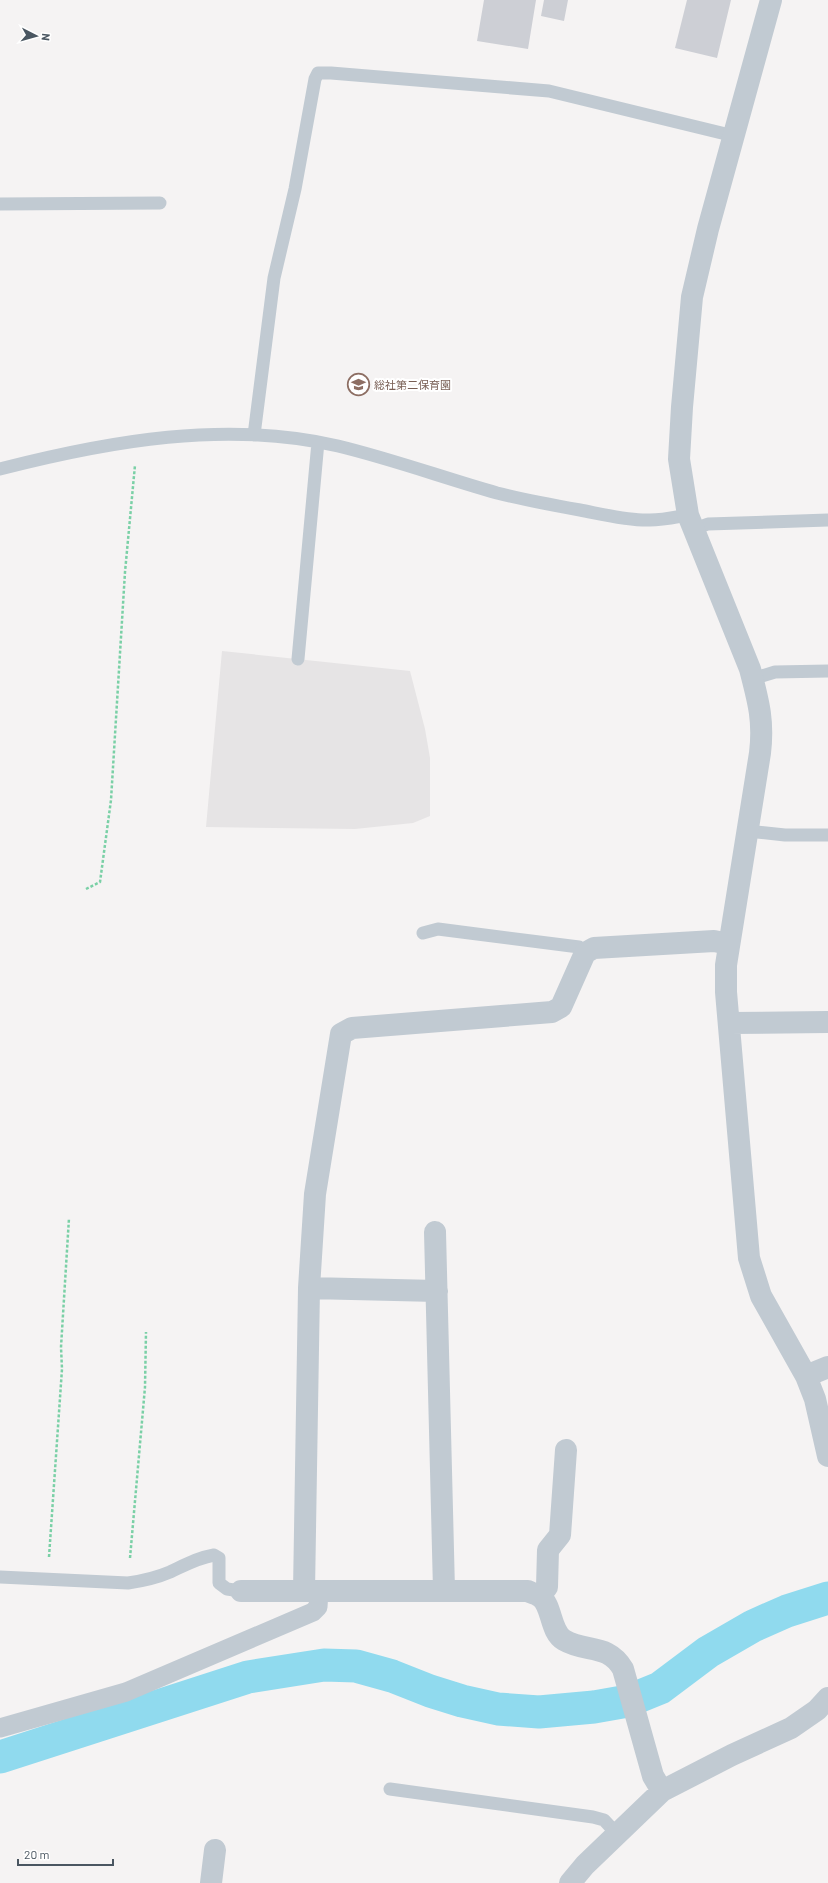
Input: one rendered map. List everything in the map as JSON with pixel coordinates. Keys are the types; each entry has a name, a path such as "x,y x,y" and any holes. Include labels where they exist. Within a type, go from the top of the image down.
{"street":[{"path":"771,0 692,297 679,459 691,522 752,679 760,708 762,735 729,944 726,992 749,1258 761,1296 806,1376 815,1399 828,1456"},
{"path":"0,1728 126,1692 313,1612 318,1607 312,1591 309,1288 315,1194 341,1034 352,1028 552,1012 561,1008 585,953 594,948 714,941 729,944"},
{"path":"729,1023 828,1022"},
{"path":"435,1232 444,1590"},
{"path":"309,1288 437,1290"},
{"path":"806,1376 828,1367"},
{"path":"540,1596 547,1587 548,1550 560,1535 566,1450"},
{"path":"241,1591 444,1590 528,1592 540,1596 548,1610 557,1634 565,1640 610,1654 618,1661 623,1669 653,1776 662,1791"},
{"path":"570,1883 585,1865 662,1791 732,1755 791,1728 817,1710 828,1698"},
{"path":"211,1883 215,1850"}],"lane":[{"path":"254,435 274,278 295,189 315,79 318,73 549,91 734,136"},
{"path":"0,204 160,203"},
{"path":"0,469 135,441 191,436 273,435 338,446 499,493 602,514 649,520 708,524 828,520"},
{"path":"298,659 318,442"},
{"path":"752,679 775,672 828,671"},
{"path":"748,831 785,835 828,835"},
{"path":"423,933 438,929 579,947 585,953"},
{"path":"0,1577 128,1583 145,1581 199,1558 214,1555 219,1558 219,1583 227,1589 241,1591"},
{"path":"390,1789 593,1817 604,1820 617,1834"}],"path":[{"path":"86,888 100,882 111,800 125,572 136,448 135,441"},
{"path":"48,1579 62,1369 61,1347 69,1218"},
{"path":"128,1583 145,1387 146,1332"}],"shaded area":[{"path":"222,651 410,671 425,729 430,758 430,816 413,823 355,829 206,827"}],"building":[{"path":"484,0 536,0 528,49 477,41"},
{"path":"544,0 568,0 564,21 541,16"},
{"path":"687,0 731,0 717,58 675,48"}],"waterway":[{"path":"0,1757 248,1677 324,1665 356,1666 392,1676 430,1691 462,1701 498,1709 539,1712 594,1707 628,1701 660,1688 708,1652 753,1626 787,1611 828,1598"}],"place":[{"name":"総社第二保育園","path":"358,385"}]}
